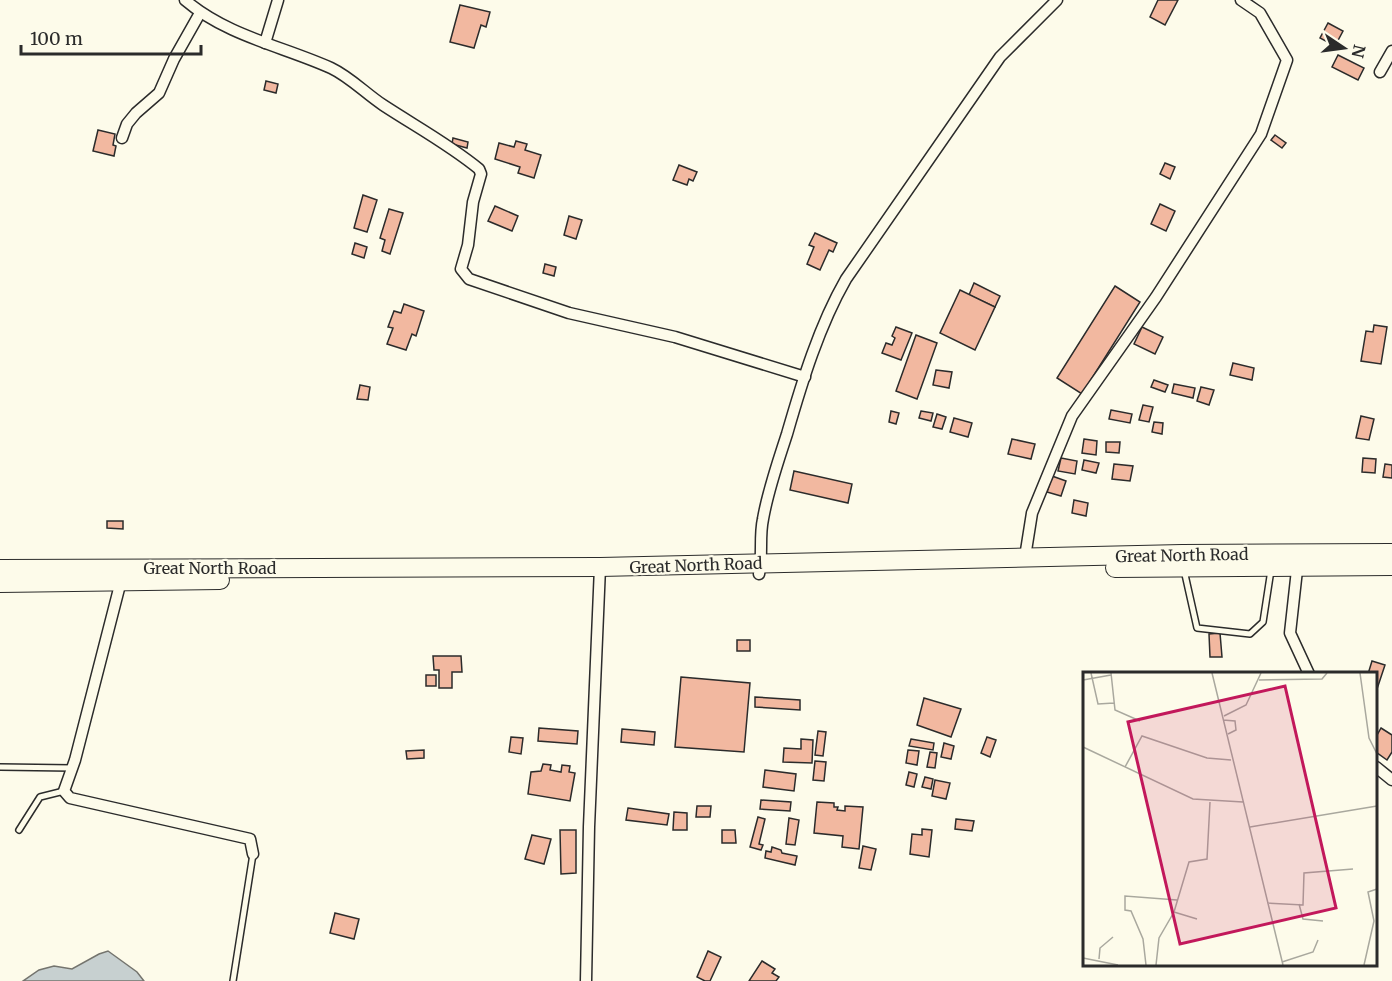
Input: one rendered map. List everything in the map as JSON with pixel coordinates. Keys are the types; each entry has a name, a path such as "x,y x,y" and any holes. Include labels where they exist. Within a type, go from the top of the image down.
{"highway":[{"name":"Great North Road","path":"1298,560 1392,553"},
{"name":"Great North Road","path":"760,568 1025,557 1183,561"},
{"name":"Great North Road","path":"0,584 122,575 361,569 600,572 1272,560 1392,566"},
{"name":"Great North Road","path":"0,569 122,575"}],"street":[{"path":"185,0 200,13 345,76 380,103 480,169 482,174 473,202 471,226 461,269 470,279 569,313 675,337 805,377"},
{"path":"265,43 278,0"},
{"path":"760,568 760,536 769,492 805,377 835,298 1000,57 1057,0"},
{"path":"1025,557 1032,513 1072,416 1156,297 1261,134 1287,60 1260,13 1240,0"},
{"path":"122,138 131,118 159,93 174,59 200,13"},
{"path":"1380,72 1392,51"},
{"path":"1298,560 1290,633 1308,672"},
{"path":"586,981 589,827 600,572"},
{"path":"122,575 64,791 70,798 250,839 253,854"},
{"path":"1377,768 1392,780"}],"lane":[{"path":"1183,561 1197,628 1250,634 1263,622 1272,560"},
{"path":"0,766 72,768"},
{"path":"19,830 40,797 64,791"},
{"path":"233,981 253,854"}],"shaded area":[{"path":"108,951 137,972 144,981 23,981 39,970 54,966 72,969"}],"building":[{"path":"1158,0 1178,0 1165,25 1150,17"},
{"path":"460,5 490,12 486,27 481,25 474,48 450,42"},
{"path":"1328,23 1343,31 1335,46 1320,38"},
{"path":"1338,55 1364,68 1358,80 1332,67"},
{"path":"266,81 278,84 276,93 264,90"},
{"path":"98,130 115,134 114,156 93,151"},
{"path":"1275,135 1286,143 1282,148 1271,140"},
{"path":"453,138 468,142 467,148 452,144"},
{"path":"516,141 527,144 525,150 541,155 534,178 518,173 520,167 495,159 499,143 514,147"},
{"path":"1165,163 1175,167 1170,179 1160,174"},
{"path":"679,165 697,172 693,181 689,179 687,185 673,180"},
{"path":"363,195 377,200 367,232 354,228"},
{"path":"1160,204 1175,211 1166,231 1151,224"},
{"path":"495,206 518,216 512,231 488,221"},
{"path":"389,209 403,213 390,254 382,251 385,240 380,238"},
{"path":"569,216 582,220 576,239 564,235"},
{"path":"815,233 837,243 833,252 829,250 820,270 807,264 814,247 809,245"},
{"path":"355,243 367,247 364,258 352,254"},
{"path":"545,264 556,267 554,276 543,273"},
{"path":"974,283 1000,296 995,307 969,295"},
{"path":"1115,286 1140,302 1082,394 1057,378"},
{"path":"960,290 995,307 975,350 940,333"},
{"path":"404,304 424,311 416,336 412,334 406,350 387,344 393,328 388,327 394,311 401,313"},
{"path":"1374,325 1387,327 1381,364 1361,361 1366,331 1373,332"},
{"path":"896,327 912,333 901,360 882,353 886,343 892,345 895,338 892,336"},
{"path":"1142,327 1163,337 1155,354 1134,344"},
{"path":"916,335 937,343 917,399 896,391"},
{"path":"1233,363 1254,368 1252,380 1230,375"},
{"path":"936,370 952,372 949,388 933,385"},
{"path":"1154,380 1168,385 1165,392 1151,387"},
{"path":"1174,384 1195,388 1193,398 1172,393"},
{"path":"360,385 370,387 368,400 357,399"},
{"path":"1201,387 1214,390 1209,405 1197,401"},
{"path":"1143,405 1153,407 1149,422 1139,420"},
{"path":"1111,410 1132,414 1130,423 1109,419"},
{"path":"891,411 899,413 896,424 889,422"},
{"path":"921,411 933,413 931,421 919,418"},
{"path":"937,414 946,417 942,429 933,427"},
{"path":"1361,416 1374,419 1369,440 1356,438"},
{"path":"954,418 972,423 968,437 950,432"},
{"path":"1154,422 1163,423 1162,434 1152,432"},
{"path":"1012,439 1035,444 1031,459 1008,454"},
{"path":"1084,439 1097,441 1096,455 1082,453"},
{"path":"1106,442 1120,442 1119,453 1106,452"},
{"path":"1061,458 1077,461 1075,474 1058,471"},
{"path":"1363,458 1376,459 1375,473 1362,472"},
{"path":"1084,460 1099,463 1096,473 1082,470"},
{"path":"1114,464 1133,466 1130,481 1112,479"},
{"path":"1385,464 1392,465 1392,478 1383,477"},
{"path":"794,471 852,484 848,503 790,490"},
{"path":"1052,476 1066,481 1061,496 1047,492"},
{"path":"1074,500 1088,503 1086,516 1072,513"},
{"path":"107,521 123,521 123,529 107,528"},
{"path":"1220,633 1222,657 1210,657 1209,634"},
{"path":"737,640 750,640 750,651 737,651"},
{"path":"433,656 461,656 462,672 452,672 452,688 439,688 439,670 434,670"},
{"path":"1372,661 1385,665 1377,689 1377,672 1369,672"},
{"path":"426,675 436,675 436,686 426,686"},
{"path":"681,677 750,683 744,752 675,747"},
{"path":"755,697 800,700 800,710 755,707"},
{"path":"924,698 961,709 951,737 917,725"},
{"path":"539,728 578,731 577,744 538,741"},
{"path":"1381,728 1392,735 1392,752 1387,760 1377,753 1377,735"},
{"path":"622,729 655,732 654,745 621,742"},
{"path":"818,731 826,732 823,756 815,755"},
{"path":"511,737 523,738 521,754 509,752"},
{"path":"987,737 996,740 990,757 981,753"},
{"path":"801,739 813,740 812,763 783,762 784,748 801,749"},
{"path":"911,739 934,743 933,750 909,746"},
{"path":"944,743 954,746 951,759 941,757"},
{"path":"424,750 424,758 407,759 406,751"},
{"path":"908,750 919,751 917,765 906,763"},
{"path":"930,752 937,753 935,768 927,767"},
{"path":"815,761 826,762 824,781 813,780"},
{"path":"543,764 551,765 550,770 561,772 562,765 570,766 569,772 575,773 570,801 528,794 531,772 541,771"},
{"path":"765,770 796,774 794,791 763,787"},
{"path":"909,772 917,774 914,787 906,785"},
{"path":"925,777 933,779 931,789 922,787"},
{"path":"935,780 950,783 946,799 932,796"},
{"path":"761,800 791,802 790,811 760,809"},
{"path":"817,802 834,803 834,807 838,807 837,810 845,811 845,806 863,807 859,849 842,847 843,836 814,833"},
{"path":"697,806 711,806 710,817 696,817"},
{"path":"628,808 669,814 667,825 626,820"},
{"path":"674,812 687,813 687,830 673,830"},
{"path":"758,817 765,819 759,844 763,845 761,850 750,847"},
{"path":"789,818 799,820 795,845 786,844"},
{"path":"956,819 974,821 972,831 955,829"},
{"path":"922,829 932,830 929,857 910,854 912,834 922,835"},
{"path":"560,830 576,830 576,873 561,874"},
{"path":"722,830 735,830 736,843 722,843"},
{"path":"532,835 551,839 544,864 525,859"},
{"path":"863,846 876,849 871,870 859,868"},
{"path":"772,847 781,850 782,853 797,856 795,865 765,858 766,851 771,852"},
{"path":"335,913 359,919 354,939 330,933"},
{"path":"708,951 721,957 710,981 705,981 697,977"},
{"path":"762,961 775,969 772,973 779,977 776,981 749,981"}]}
